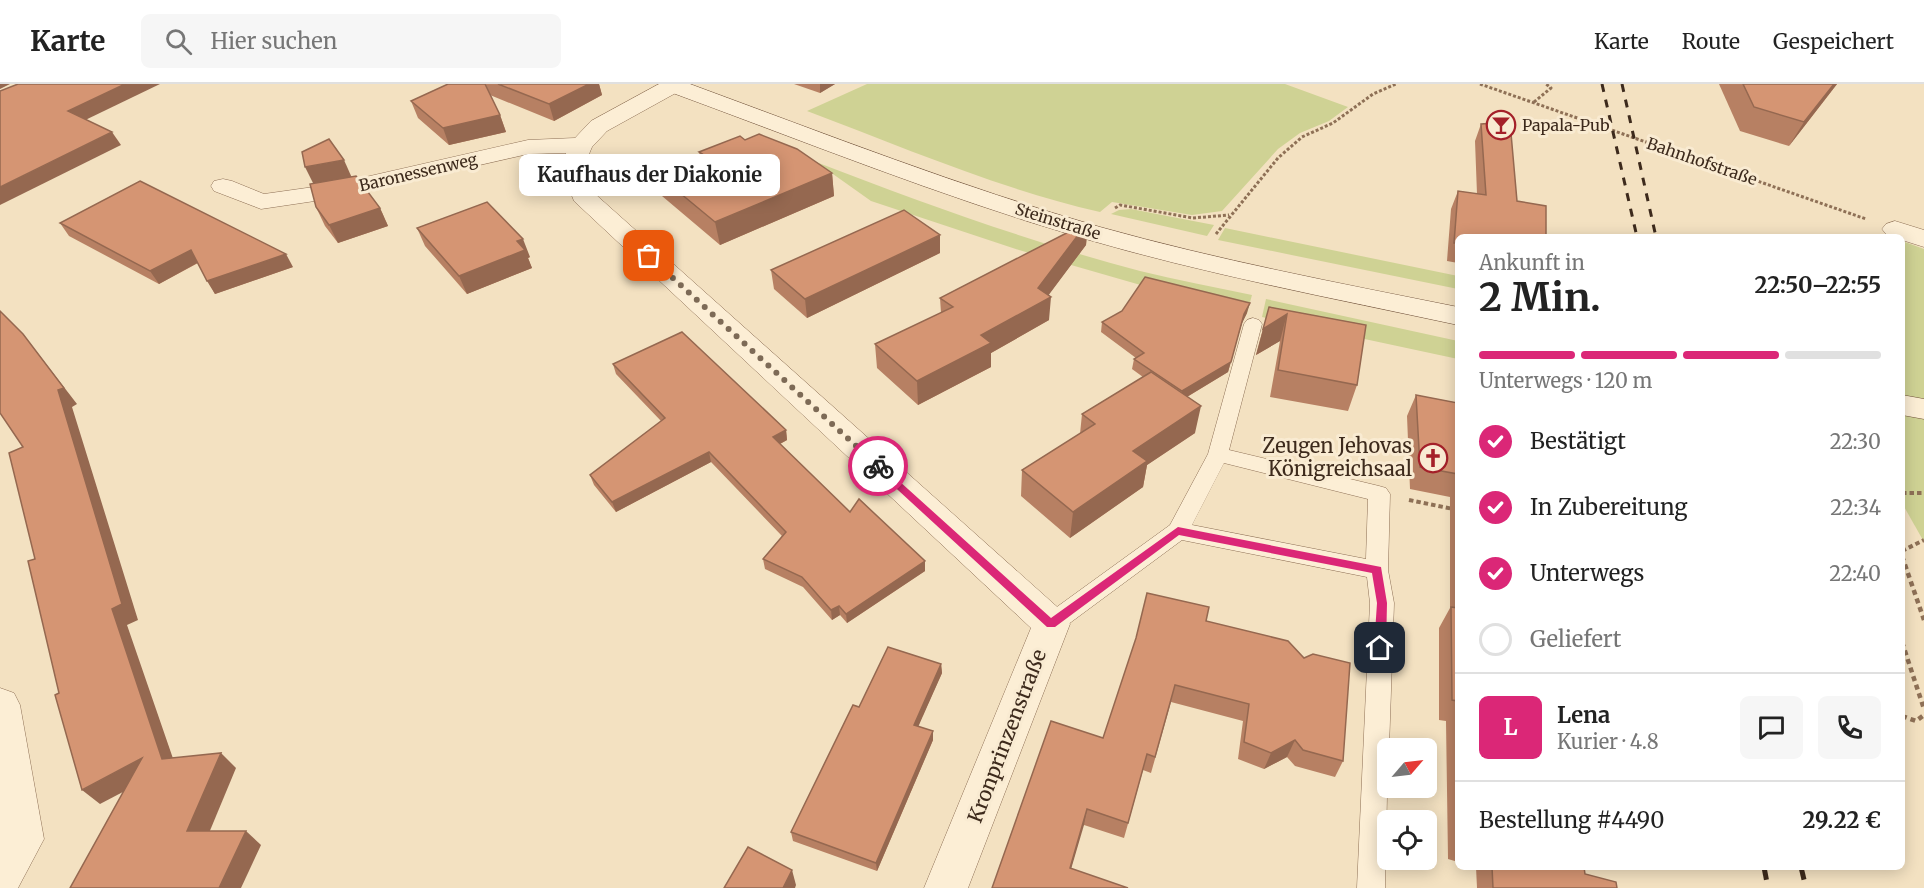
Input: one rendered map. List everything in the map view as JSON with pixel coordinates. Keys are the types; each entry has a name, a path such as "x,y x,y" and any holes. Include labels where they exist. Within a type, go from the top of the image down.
{"street":[{"path":"581,145 599,126 672,84"},
{"name":"Steinstraße","path":"672,84 927,179 1092,232 1268,276 1455,315"},
{"name":"Baronessenweg","path":"223,186 261,202 335,191 528,147 581,145"},
{"name":"Kronprinzenstraße","path":"581,145 572,166 583,196 1051,624 946,888"},
{"path":"1895,229 1924,239"},
{"path":"1905,406 1924,409"},
{"path":"0,705 22,839 0,877"}],"lane":[{"path":"1051,624 1178,531 1218,454 1252,324"},
{"path":"1218,454 1379,494 1377,570 1382,603 1371,888"},
{"path":"1178,531 1377,570"}],"path":[{"path":"1222,223 1290,147 1302,137 1333,123 1373,94 1396,84"},
{"name":"Bahnhofstraße","path":"1480,84 1895,229"},
{"path":"1534,102 1551,88 1546,84"},
{"path":"1113,209 1120,205 1193,218 1230,215"},
{"path":"1905,493 1924,493"},
{"path":"1379,494 1455,509"},
{"path":"1905,552 1924,540"},
{"path":"1905,563 1924,620"},
{"path":"1905,651 1924,709"},
{"path":"1905,717 1916,721 1924,715"}],"green space":[{"path":"867,84 1285,84 1348,107 1329,121 1300,133 1278,149 1222,211 1192,215 1112,202 1100,212 1025,192 807,111"},
{"path":"816,162 936,207 1058,248 1140,271 1252,295 1247,313 1019,250 871,201"},
{"path":"1131,209 1214,225 1207,236 1111,214 1119,210"},
{"path":"1225,228 1455,275 1455,288 1218,240"},
{"path":"1905,242 1924,249 1924,542 1905,508"},
{"path":"1266,299 1455,340 1455,358 1262,317"}],"building":[{"path":"18,84 125,84 68,111 112,132 0,187 0,91"},
{"path":"448,84 485,84 500,115 443,128 411,101"},
{"path":"498,84 589,84 549,104"},
{"path":"1743,84 1834,84 1804,122 1754,107"},
{"path":"1510,122 1517,201 1546,206 1546,234 1455,234 1454,243 1458,191 1486,195 1481,124"},
{"path":"759,134 797,149 832,173 715,222 657,174 704,155 699,152 740,136 745,140"},
{"path":"329,139 344,160 305,167 302,152"},
{"path":"356,176 380,208 329,225 316,207 310,184"},
{"path":"140,181 286,254 207,281 191,250 150,271 60,223"},
{"path":"487,202 523,239 517,241 525,250 459,276 417,228"},
{"path":"904,210 940,235 805,299 771,270"},
{"path":"1088,222 1038,288 1051,297 981,335 991,343 917,381 875,344 953,307 940,298"},
{"path":"1145,277 1250,303 1244,314 1231,362 1182,391 1134,359 1144,353 1102,322 1122,311"},
{"path":"1269,307 1366,325 1357,385 1278,370 1287,314 1263,329"},
{"path":"0,311 23,334 64,388 58,390 122,604 112,609 162,759 221,753 187,831 246,831 219,888 70,888 142,758 82,790 55,695 59,693 28,561 35,559 9,453 23,447 0,413"},
{"path":"682,332 786,430 773,437 850,512 859,499 925,561 846,614 839,606 831,610 802,577 763,559 786,532 709,452 612,502 590,475 665,418 613,364"},
{"path":"1151,372 1201,406 1133,451 1147,461 1073,512 1022,470 1095,424 1082,414"},
{"path":"1416,395 1455,402 1455,473 1420,467"},
{"path":"1147,593 1209,607 1206,621 1288,641 1304,658 1313,654 1350,663 1343,761 1303,750 1295,740 1271,753 1244,742 1249,704 1175,685 1155,757 1147,754 1128,823 1087,809 1070,868 1128,888 992,888 1051,721 1103,738 1136,638"},
{"path":"1451,607 1455,608 1455,700 1452,700"},
{"path":"888,647 941,664 914,725 933,731 876,863 791,832 853,705 859,707"},
{"path":"748,847 792,870 783,888 724,888"},
{"path":"1492,870 1584,870 1585,874 1616,882 1617,888 1493,888"}],"railway":[{"path":"1602,84 1636,234"},
{"path":"1622,84 1655,234"},
{"path":"1765,870 1768,888"},
{"path":"1802,870 1806,888"}],"way so far":[{"path":"649,256 878,466"}],"place":[{"name":"Papala-Pub","path":"1501,125"},
{"name":"Kaufhaus der Diakonie","path":"649,256"},
{"name":"Zeugen Jehovas Königreichsaal","path":"1433,458"}],"route":[{"path":"878,466 1051,624 1178,531 1377,570 1382,603 1380,648"}]}
